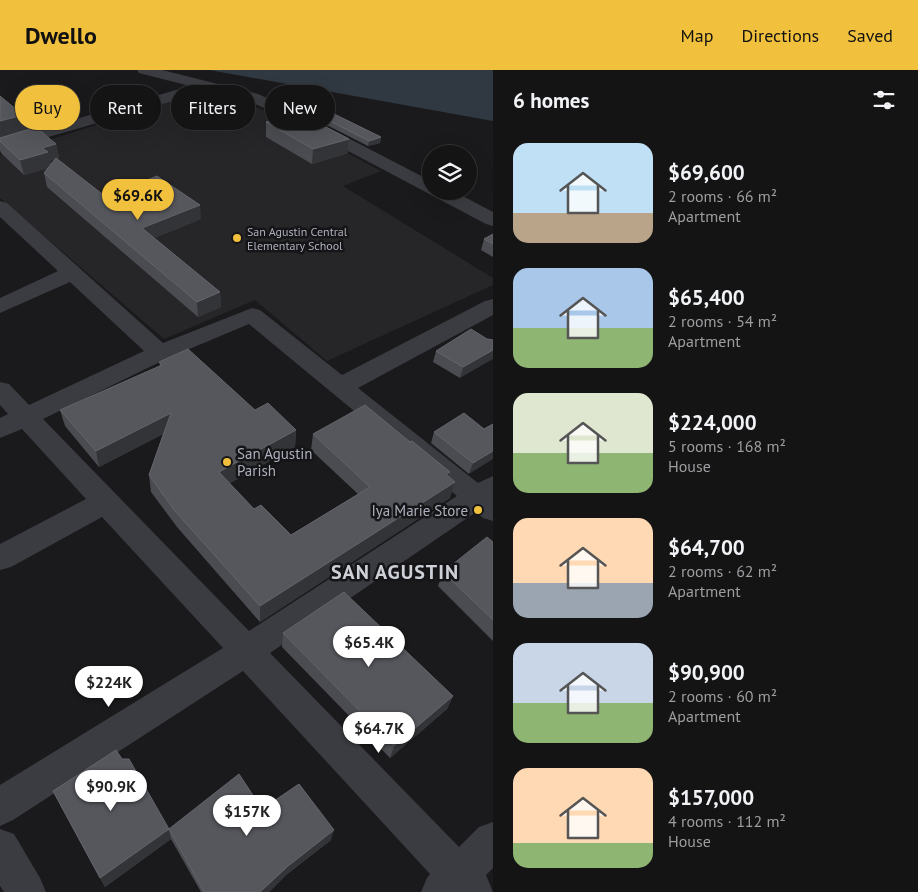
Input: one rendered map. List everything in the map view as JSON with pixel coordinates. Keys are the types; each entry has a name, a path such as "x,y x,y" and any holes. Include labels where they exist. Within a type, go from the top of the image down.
{"street":[{"path":"144,70 200,85"},
{"path":"0,146 171,96"},
{"path":"255,98 288,113 422,183"},
{"path":"460,200 488,211"},
{"path":"0,207 160,354"},
{"path":"0,306 72,273"},
{"path":"341,386 493,306"},
{"path":"0,429 160,354 252,315 341,386 488,498 0,807"},
{"path":"462,324 485,339"},
{"path":"0,390 246,651 458,886 493,841"},
{"path":"0,558 105,502"},
{"path":"0,848 26,892"}],"shaded area":[{"path":"209,70 493,70 493,121 335,93 335,85 293,85"},
{"name":"San Agustin Central Elementary School","path":"171,102 171,130 255,130 255,107 265,111 265,130 304,130 381,171 343,186 493,278 493,285 327,361 255,300 164,339 0,198 0,155 90,127 90,130 161,130 161,105"}],"building":[{"path":"0,96 15,108 15,117 0,121"},
{"path":"335,114 381,137 369,141 335,124"},
{"path":"26,130 40,130 56,144 42,148 48,152 20,160 0,141 0,138"},
{"path":"280,130 332,130 349,139 313,149"},
{"path":"56,158 106,197 157,176 200,205 142,228 220,292 197,302 44,173"},
{"path":"493,234 493,244 484,239"},
{"path":"471,329 487,339 493,340 493,350 463,367 436,351"},
{"path":"188,349 255,410 268,403 296,430 219,472 254,509 261,505 291,535 370,487 313,434 365,405 450,472 446,474 455,482 260,606 175,511 149,475 171,413 96,451 60,410 162,365 159,362"},
{"path":"464,413 484,429 493,424 493,451 473,463 434,432"},
{"path":"487,537 493,542 493,620 443,572"},
{"path":"344,592 453,696 394,746 283,633"},
{"path":"116,750 122,759 129,759 169,829 100,878 53,791"},
{"path":"239,774 262,809 299,784 334,830 288,866 260,892 204,892 169,829"}],"place":[{"name":"San Agustin Central Elementary School","path":"237,238"},
{"name":"San Agustin Parish","path":"227,462"},
{"name":"Iya Marie Store","path":"478,510"}],"district":[{"name":"SAN AGUSTIN","path":"395,572"}]}
